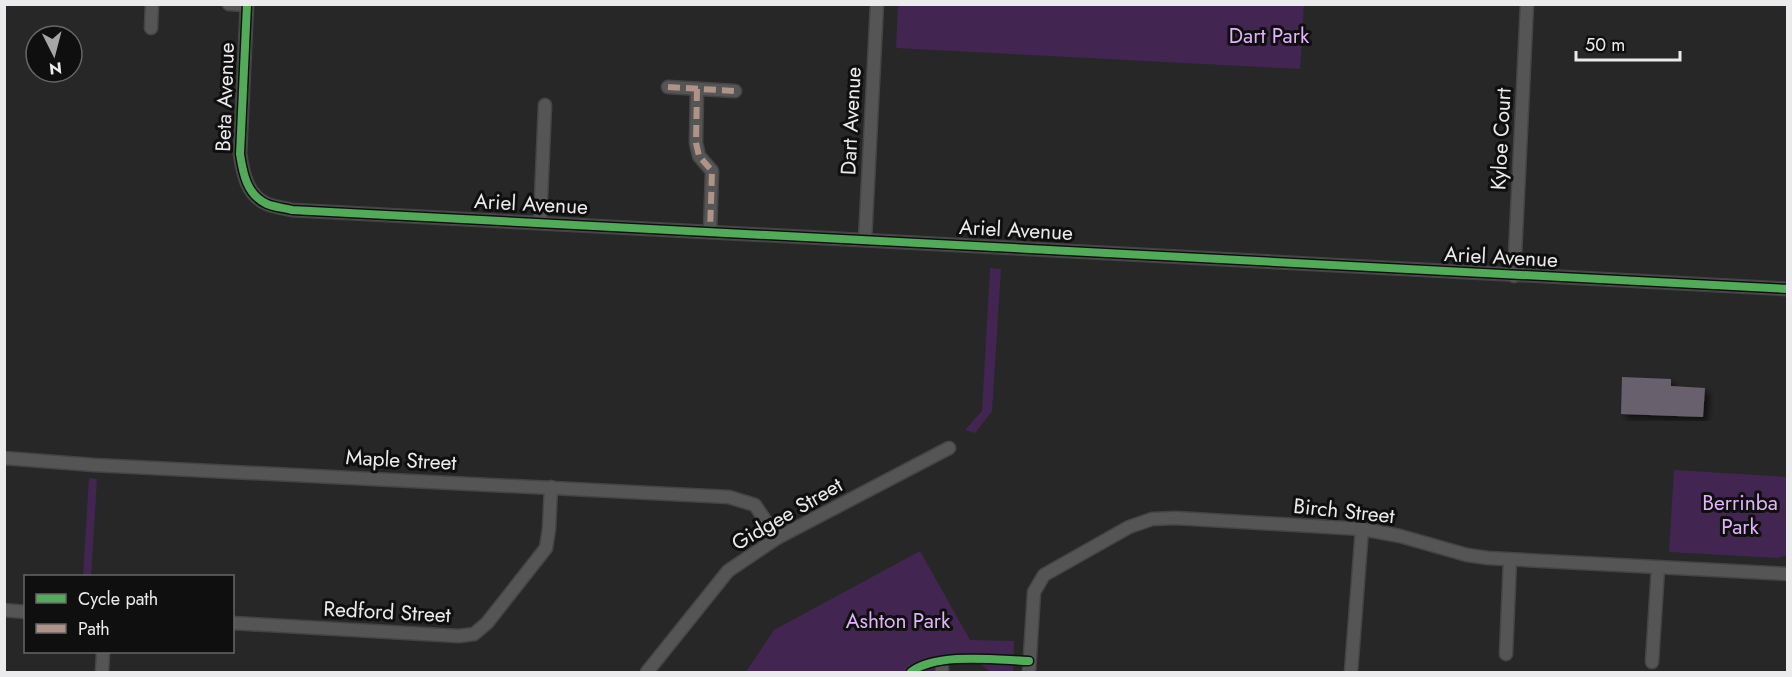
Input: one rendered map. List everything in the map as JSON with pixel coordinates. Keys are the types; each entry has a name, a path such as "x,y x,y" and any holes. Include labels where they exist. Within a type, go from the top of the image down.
{"street":[{"path":"151,28 152,4"},
{"path":"229,4 246,5"},
{"name":"Dart Avenue","path":"865,240 877,4"},
{"name":"Kyloe Court","path":"1514,276 1527,4"},
{"name":"Beta Avenue","path":"246,5 240,154 243,174 249,189"},
{"path":"669,87 735,91"},
{"path":"698,89 696,143 699,156 712,171 710,232"},
{"path":"540,222 545,105"},
{"name":"Ariel Avenue","path":"249,189 266,204 292,210 1788,289"},
{"name":"Gidgee Street","path":"647,672 728,571 777,538 949,448"},
{"name":"Maple Street","path":"4,458 94,465 729,497 755,505 777,538"},
{"name":"Redford Street","path":"234,623 459,636 474,634 487,623 546,548 550,487"},
{"name":"Birch Street","path":"1029,672 1034,591 1044,575 1129,527 1152,519 1362,529 1400,536 1467,555 1510,560 1788,574"},
{"path":"1351,672 1362,529"},
{"path":"1506,654 1510,560"},
{"path":"1652,662 1658,567"},
{"path":"4,610 24,612"},
{"path":"102,672 103,653"}],"green space":[{"name":"Dart Park","path":"898,5 1304,5 1300,69 896,48"},
{"path":"990,268 1001,269 992,411 975,433 965,430 982,411"},
{"name":"Berrinba Park","path":"1674,470 1787,477 1787,555 1778,558 1669,552"},
{"path":"89,478 97,479 91,575 83,575"},
{"name":"Ashton Park","path":"920,551 970,640 1014,641 1013,672 990,672 979,663 934,666 934,672 746,672 774,630"}],"building":[{"path":"1622,377 1671,379 1671,386 1705,388 1703,417 1621,414"}],"marked path":[{"path":"668,87 735,91"},
{"path":"697,89 696,143 699,156 712,171 710,232"}],"cycle path":[{"path":"247,4 240,154 243,169 250,189 260,200 292,210 1788,289"},
{"path":"911,672 922,666 951,659 1029,661"}]}
